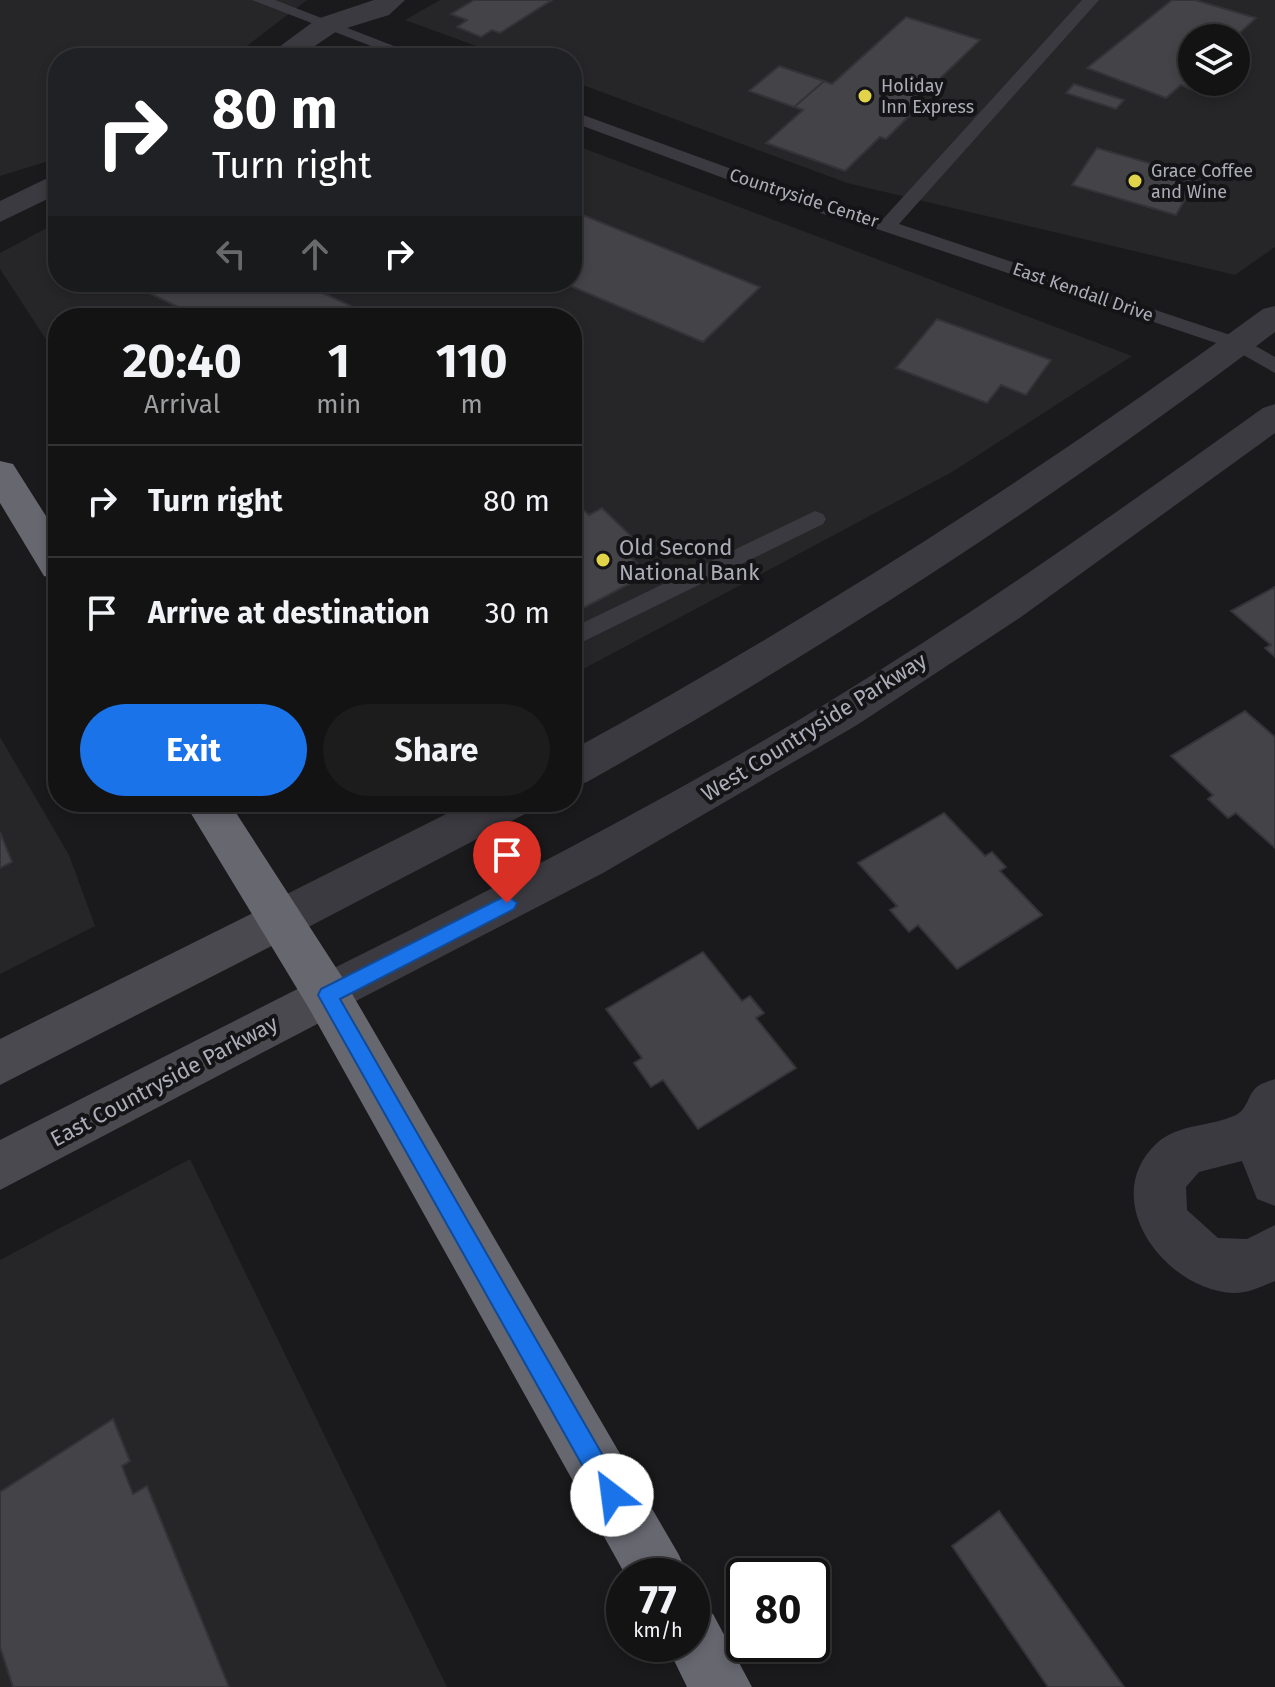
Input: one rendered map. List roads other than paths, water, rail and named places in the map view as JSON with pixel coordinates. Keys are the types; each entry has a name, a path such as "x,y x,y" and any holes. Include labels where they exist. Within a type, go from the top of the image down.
{"highway":[{"path":"0,473 48,550"},
{"path":"212,812 327,995 648,1558"},
{"path":"707,1662 721,1687"}],"street":[{"path":"327,25 342,0"},
{"path":"293,48 327,25 379,9 392,0"},
{"path":"0,192 48,183"},
{"path":"0,213 48,187"},
{"path":"582,764 779,654 975,529 1275,316"},
{"name":"West Countryside Parkway","path":"327,995 612,849 843,714 1105,539 1275,416"},
{"path":"0,1063 490,812"},
{"name":"East Countryside Parkway","path":"0,1166 327,995"},
{"path":"1275,1182 1266,1116 1178,1157 1166,1170 1160,1187 1160,1207 1168,1226 1182,1244 1200,1258 1221,1266 1243,1267 1261,1261 1275,1251"}],"lane":[{"path":"260,0 390,48"},
{"name":"Countryside Center","path":"582,120 819,207 887,226 1091,0"},
{"name":"East Kendall Drive","path":"887,226 1238,344 1275,366"},
{"path":"582,633 815,519"}],"place":[{"name":"Holiday Inn Express","path":"865,96"},
{"name":"Grace Coffee and Wine","path":"1135,181"},
{"name":"Old Second National Bank","path":"603,560"}]}
